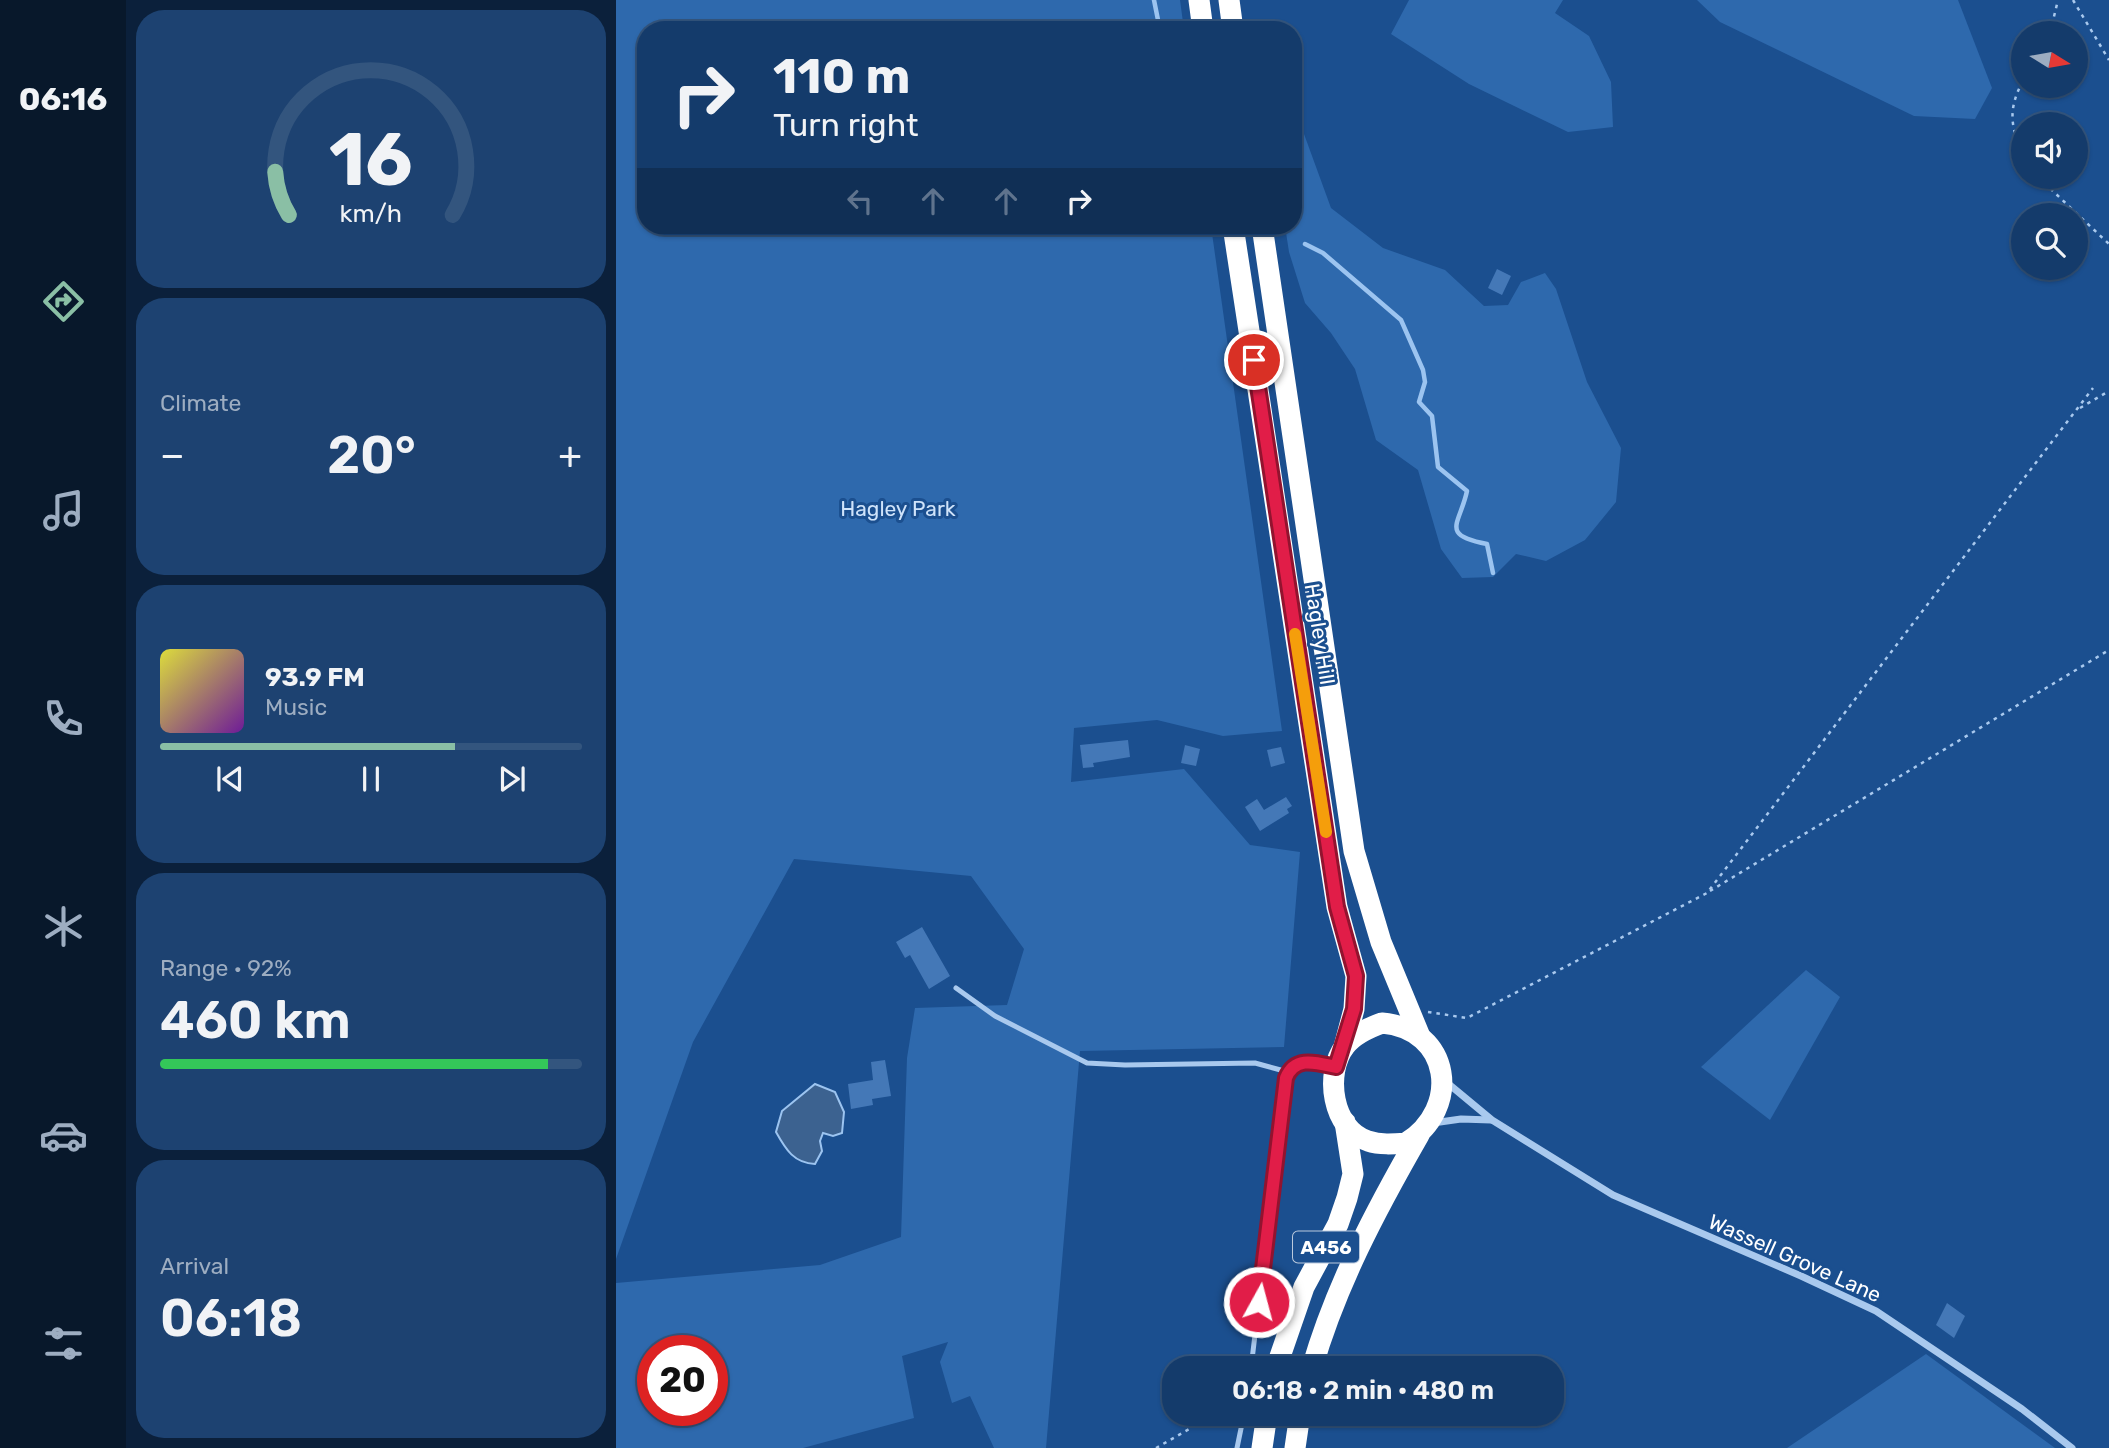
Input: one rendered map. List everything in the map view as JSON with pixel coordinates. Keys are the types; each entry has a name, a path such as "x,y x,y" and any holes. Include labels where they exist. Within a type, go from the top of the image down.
{"highway":[{"path":"1199,0 1202,21"},
{"path":"1229,0 1232,21"},
{"name":"Hagley Hill","path":"1234,235 1335,893 1356,976 1354,1009 1344,1046"},
{"name":"Hagley Hill","path":"1263,235 1354,851 1381,942 1419,1034"},
{"path":"1382,1023 1396,1024 1419,1034 1434,1052 1443,1079 1425,1129 1406,1143 1377,1143 1365,1140 1345,1122 1337,1108 1333,1083 1344,1046 1367,1028 1382,1023"},
{"name":"A456","path":"1280,1356 1304,1287 1338,1224 1347,1198 1353,1174 1345,1122"},
{"name":"A456","path":"1316,1356 1353,1260 1425,1129"},
{"path":"1262,1448 1266,1426"},
{"path":"1295,1448 1298,1426"}],"street":[{"name":"Wassell Grove Lane","path":"1443,1079 1492,1121 1613,1195 1876,1311 2022,1409 2072,1448"},
{"name":"Wassell Grove Lane","path":"1425,1129 1461,1119 1492,1121"}],"lane":[{"path":"956,988 995,1016 1087,1063 1255,1063 1288,1072 1304,1062 1336,1067"},
{"path":"1252,1356 1288,1072"},
{"path":"1237,1448 1242,1426"}],"path":[{"path":"2053,21 2058,0"},
{"path":"2073,0 2109,60"},
{"path":"2051,189 2109,244"},
{"path":"1707,893 2093,388"},
{"path":"2077,409 2109,391"},
{"path":"1409,1009 1467,1018 1707,893 2109,650"},
{"path":"1156,1448 1195,1426"}],"green space":[{"name":"Hagley Park","path":"616,0 1180,0 1183,21 637,21 637,235 1212,235 1282,731 1223,736 1157,720 1074,728 1071,782 1184,769 1250,845 1300,852 1284,1047 1080,1051 1046,1448 994,1448 970,1396 952,1403 940,1362 948,1342 902,1356 914,1418 803,1448 616,1448 616,1283 820,1265 901,1237 907,1058 915,1008 1007,1005 1024,949 971,876 794,859 693,1042 616,1259"},
{"path":"1409,0 1563,0 1555,13 1589,36 1611,82 1613,127 1568,132 1469,84 1391,34"},
{"path":"1697,0 1958,0 1992,88 1975,119 1914,116 1720,22"},
{"path":"1302,133 1331,208 1383,248 1445,270 1484,306 1508,305 1521,282 1545,273 1556,289 1587,382 1621,448 1616,502 1585,540 1546,561 1516,554 1493,577 1462,578 1441,549 1418,470 1376,440 1355,369 1331,333 1305,303 1286,235 1302,235"},
{"path":"1806,970 1840,997 1770,1120 1701,1067"},
{"path":"1926,1354 2055,1448 1787,1448"}],"shaded area":[{"path":"815,1084 835,1092 844,1112 842,1133 833,1136 823,1133 820,1141 822,1151 815,1164 801,1161 791,1154 776,1132 782,1111"}],"building":[{"path":"1497,269 1511,276 1502,295 1488,288"},
{"path":"1128,740 1130,757 1093,763 1094,767 1083,768 1080,745"},
{"path":"1185,745 1200,749 1196,766 1181,763"},
{"path":"1281,747 1285,763 1271,767 1267,750"},
{"path":"1286,797 1292,806 1287,809 1289,813 1260,831 1245,807 1257,799 1264,810"},
{"path":"922,927 950,976 929,989 910,955 905,958 896,942"},
{"path":"885,1060 891,1096 872,1099 873,1105 851,1109 848,1084 873,1080 871,1062"},
{"path":"1947,1303 1965,1316 1954,1338 1936,1325"}],"waterway":[{"path":"1154,0 1158,21"},
{"path":"1305,244 1323,253 1401,320 1423,370 1425,382 1419,402 1432,416 1438,467 1467,491 1456,526 1458,532 1463,537 1487,544 1493,573"}],"slow traffic":[{"path":"1295,634 1326,832"}],"route":[{"path":"1254,360 1337,907 1356,976 1354,1009 1336,1067 1304,1062 1293,1067 1286,1078 1259,1302"}]}
